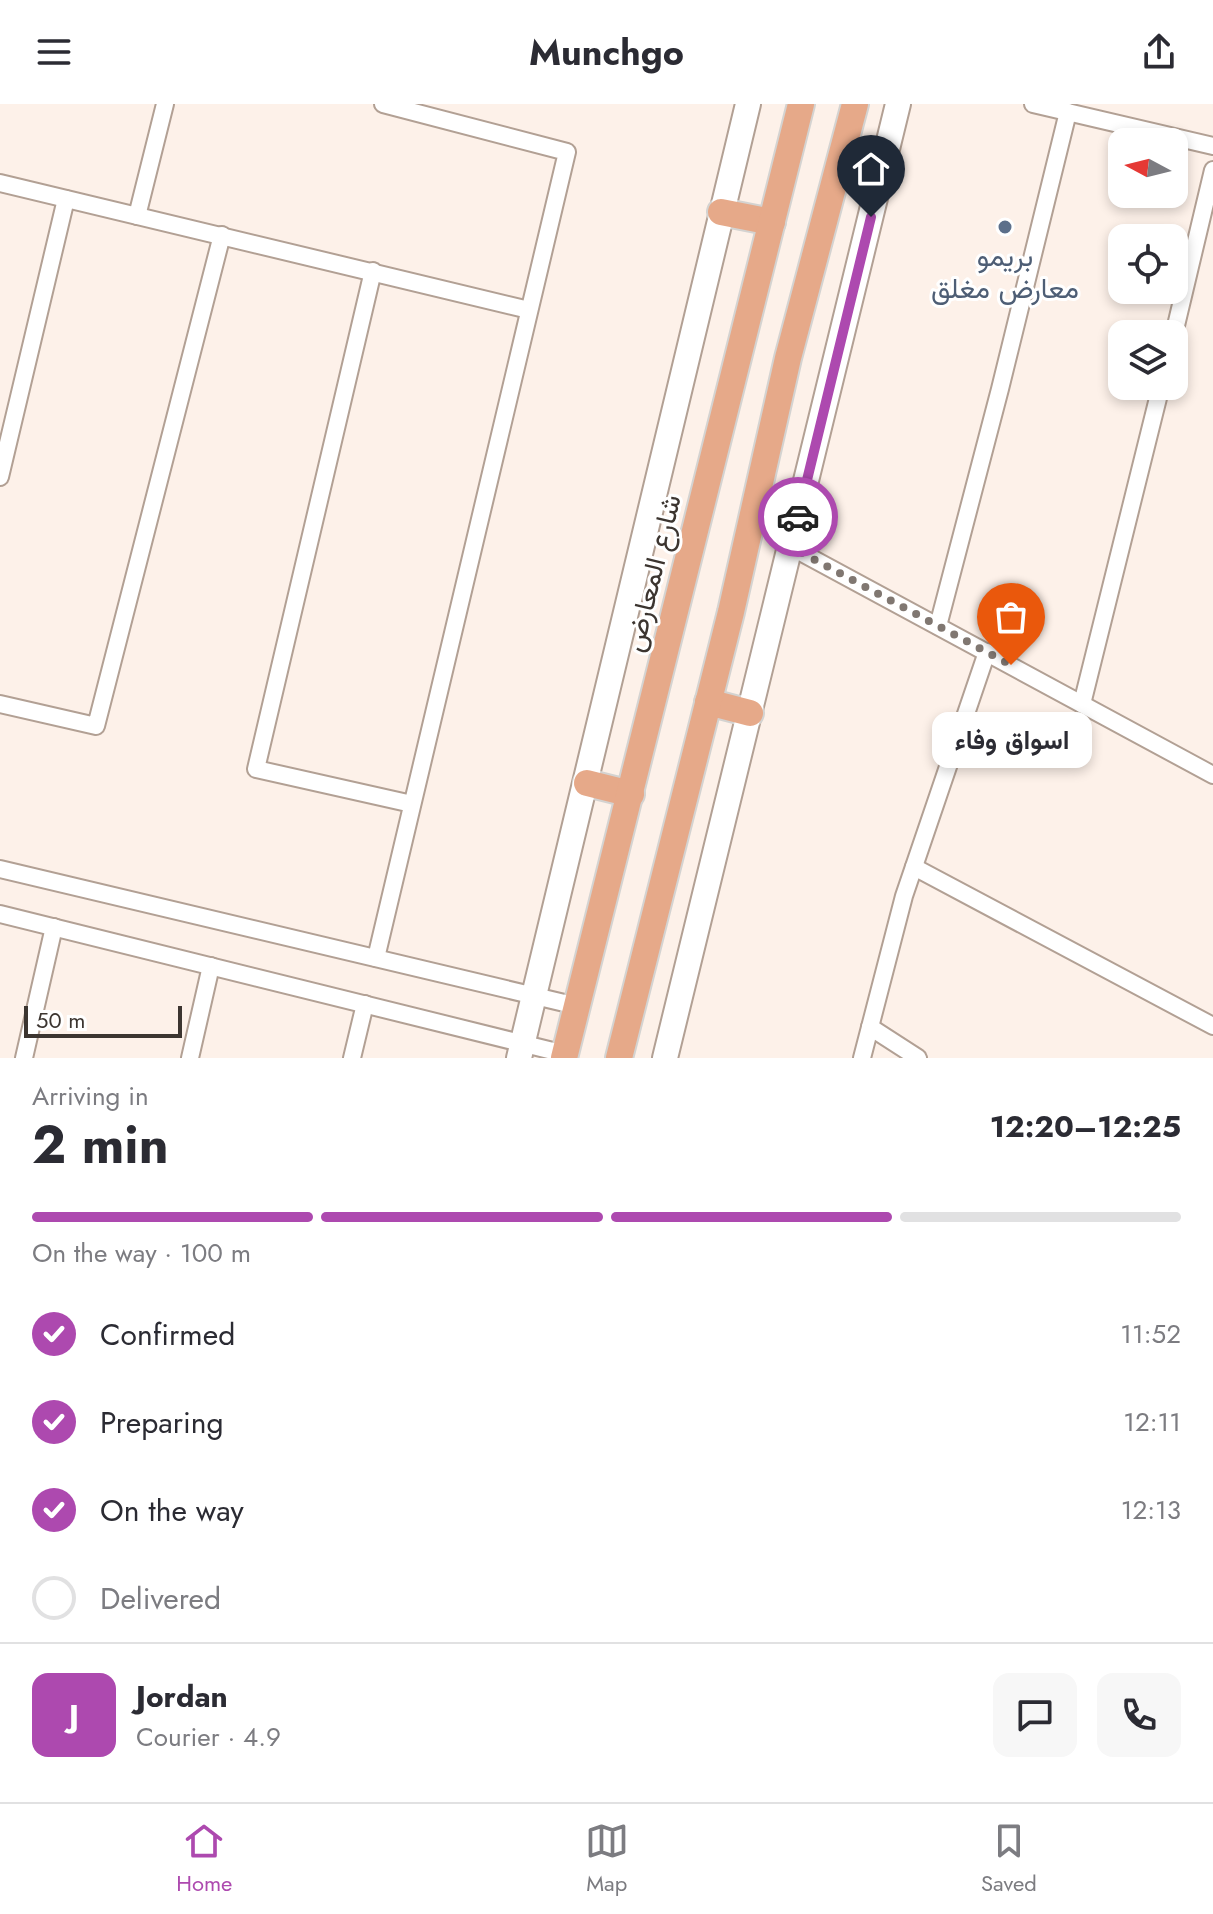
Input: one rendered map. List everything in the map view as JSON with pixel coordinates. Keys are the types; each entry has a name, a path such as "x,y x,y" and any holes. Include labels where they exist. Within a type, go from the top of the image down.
{"main road":[{"path":"521,1051 748,104"},
{"name":"شارع المعارض","path":"565,1056 801,104"},
{"path":"619,1058 708,702 788,358 855,104"},
{"path":"665,1058 898,104"},
{"path":"845,147 885,157"},
{"path":"721,212 772,222"},
{"path":"708,702 750,713"},
{"path":"587,783 631,794"}],"street":[{"path":"137,216 165,104"},
{"path":"376,958 567,152 383,104"},
{"path":"1033,104 1213,146"},
{"path":"938,626 1068,112"},
{"path":"1177,320 1213,170"},
{"path":"0,183 529,310"},
{"path":"0,477 66,199"},
{"path":"0,704 96,726 222,235"},
{"path":"373,271 256,769 412,804"},
{"path":"1082,704 1158,400"},
{"path":"791,547 1213,775"},
{"path":"862,1058 904,896 987,652"},
{"path":"914,867 1213,1026"},
{"path":"0,869 577,1006"},
{"path":"0,914 365,1004 521,1051 565,1056"},
{"path":"24,1058 54,927"},
{"path":"190,1058 211,966"},
{"path":"352,1058 365,1004"},
{"path":"870,1027 918,1058"}],"way so far":[{"path":"798,517 791,547 1011,665"}],"place":[{"name":"بريمو معارض مغلق","path":"1005,227"},
{"name":"اسواق وفاء","path":"1011,665"}],"route":[{"path":"798,517 871,217"}]}
